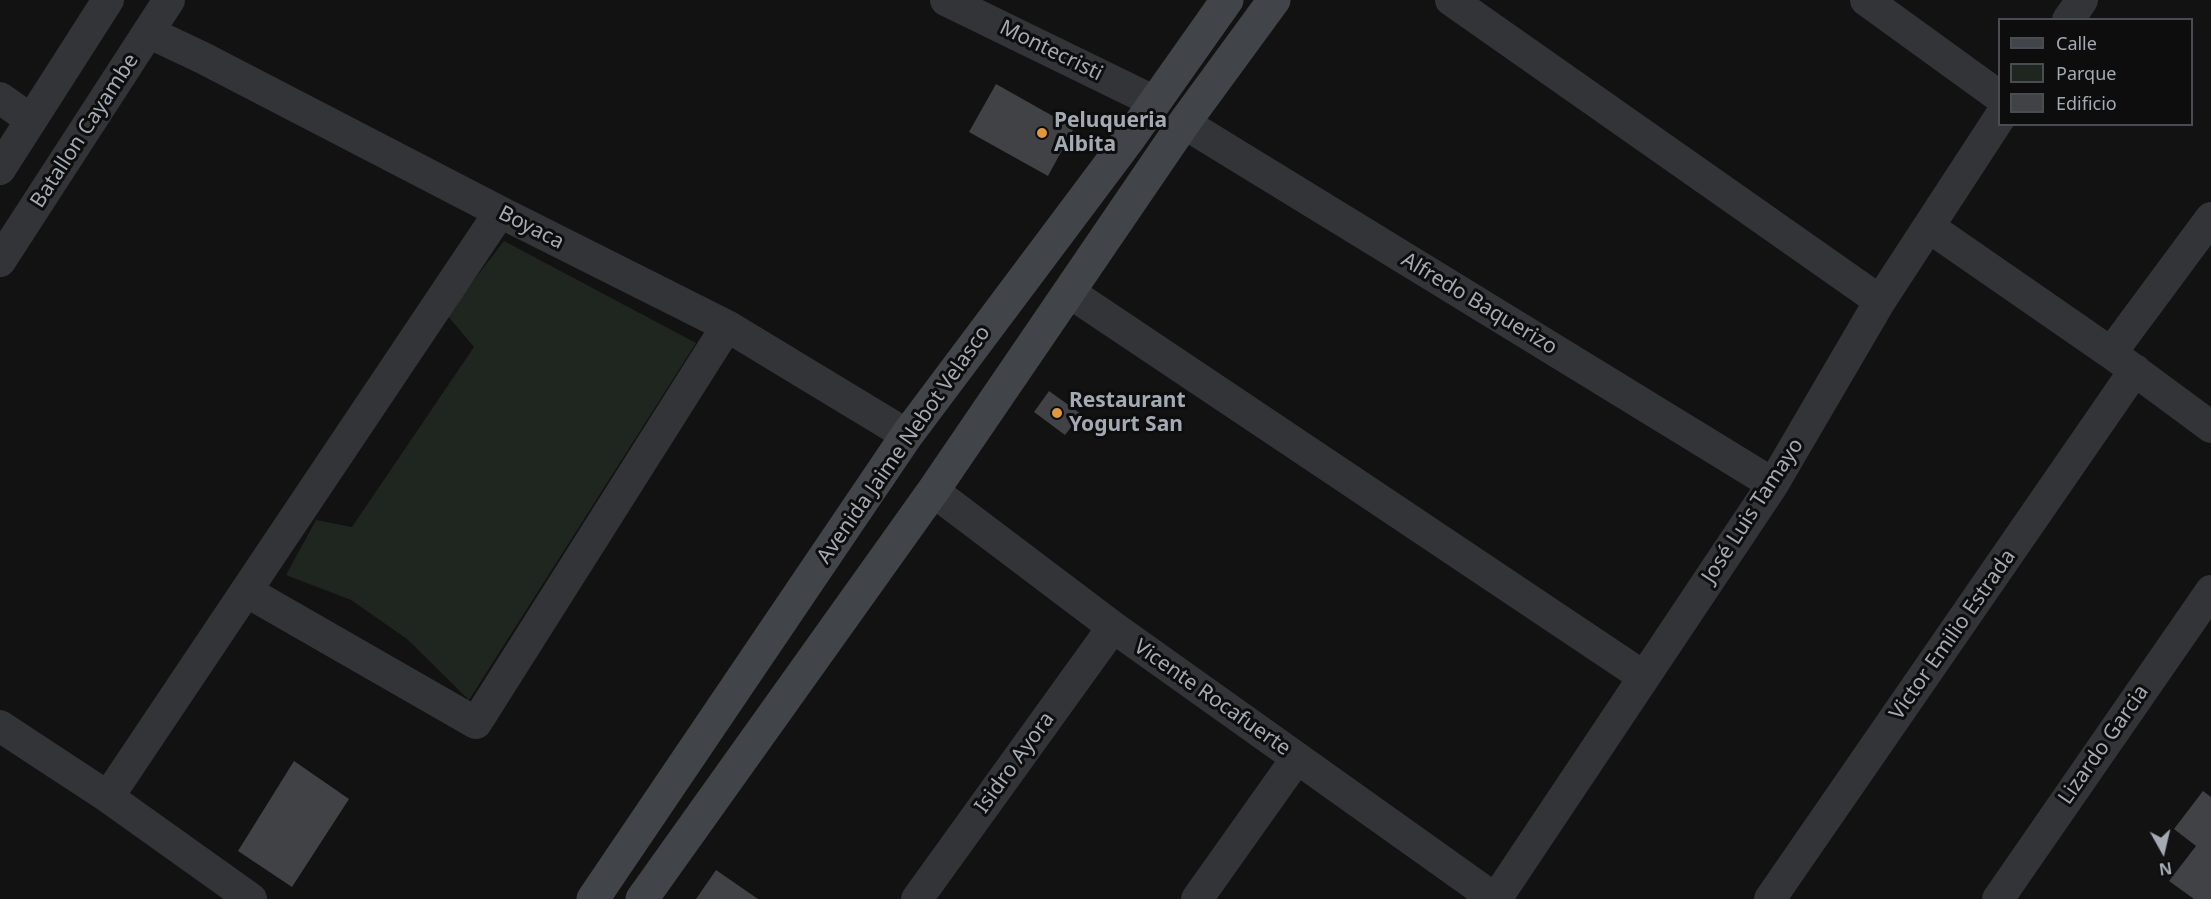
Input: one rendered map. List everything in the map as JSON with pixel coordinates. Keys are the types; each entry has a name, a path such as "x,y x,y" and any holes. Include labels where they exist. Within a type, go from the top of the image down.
{"main road":[{"name":"Avenida Jaime Nebot Velasco","path":"599,896 907,435 1155,102 1227,0"},
{"path":"642,899 933,491 1184,123 1275,0"}],"street":[{"path":"0,169 108,0"},
{"name":"Batallon Cayambe","path":"5,244 169,0"},
{"name":"Montecristi","path":"946,0 1155,102"},
{"path":"1451,0 1880,301"},
{"path":"1866,0 1998,96"},
{"path":"2069,18 2082,0"},
{"name":"Boyaca","path":"148,32 727,326 907,435"},
{"path":"0,98 31,120"},
{"name":"José Luis Tamayo","path":"1496,899 1773,484 1880,301 1998,120"},
{"name":"Alfredo Baquerizo","path":"1184,123 1773,484"},
{"path":"108,797 500,212"},
{"name":"Victor Emilio Estrada","path":"1770,899 2123,362 2211,218"},
{"path":"1929,227 2123,362 2211,427"},
{"path":"1070,292 1644,676"},
{"path":"246,591 476,723 727,326"},
{"name":"Vicente Rocafuerte","path":"933,491 1113,627 1496,899"},
{"name":"Lizardo Garcia","path":"1998,899 2211,591"},
{"name":"Isidro Ayora","path":"917,899 1113,627"},
{"path":"0,726 108,797 251,899"},
{"path":"1197,899 1297,758"}],"green space":[{"path":"504,241 696,343 469,700 407,639 351,600 286,575 316,520 352,527 474,347 447,315"}],"building":[{"path":"996,84 1074,128 1048,176 969,132"},
{"name":"Restaurant Yogurt San","path":"1049,391 1081,414 1065,435 1034,412"},
{"path":"294,761 349,799 292,887 238,851"},
{"path":"2203,791 2211,797 2211,899 2194,899 2169,881 2196,846 2174,829"},
{"path":"716,870 758,899 696,899"}],"place":[{"name":"Peluqueria Albita","path":"1042,133"},
{"name":"Restaurant Yogurt San","path":"1057,413"}]}
